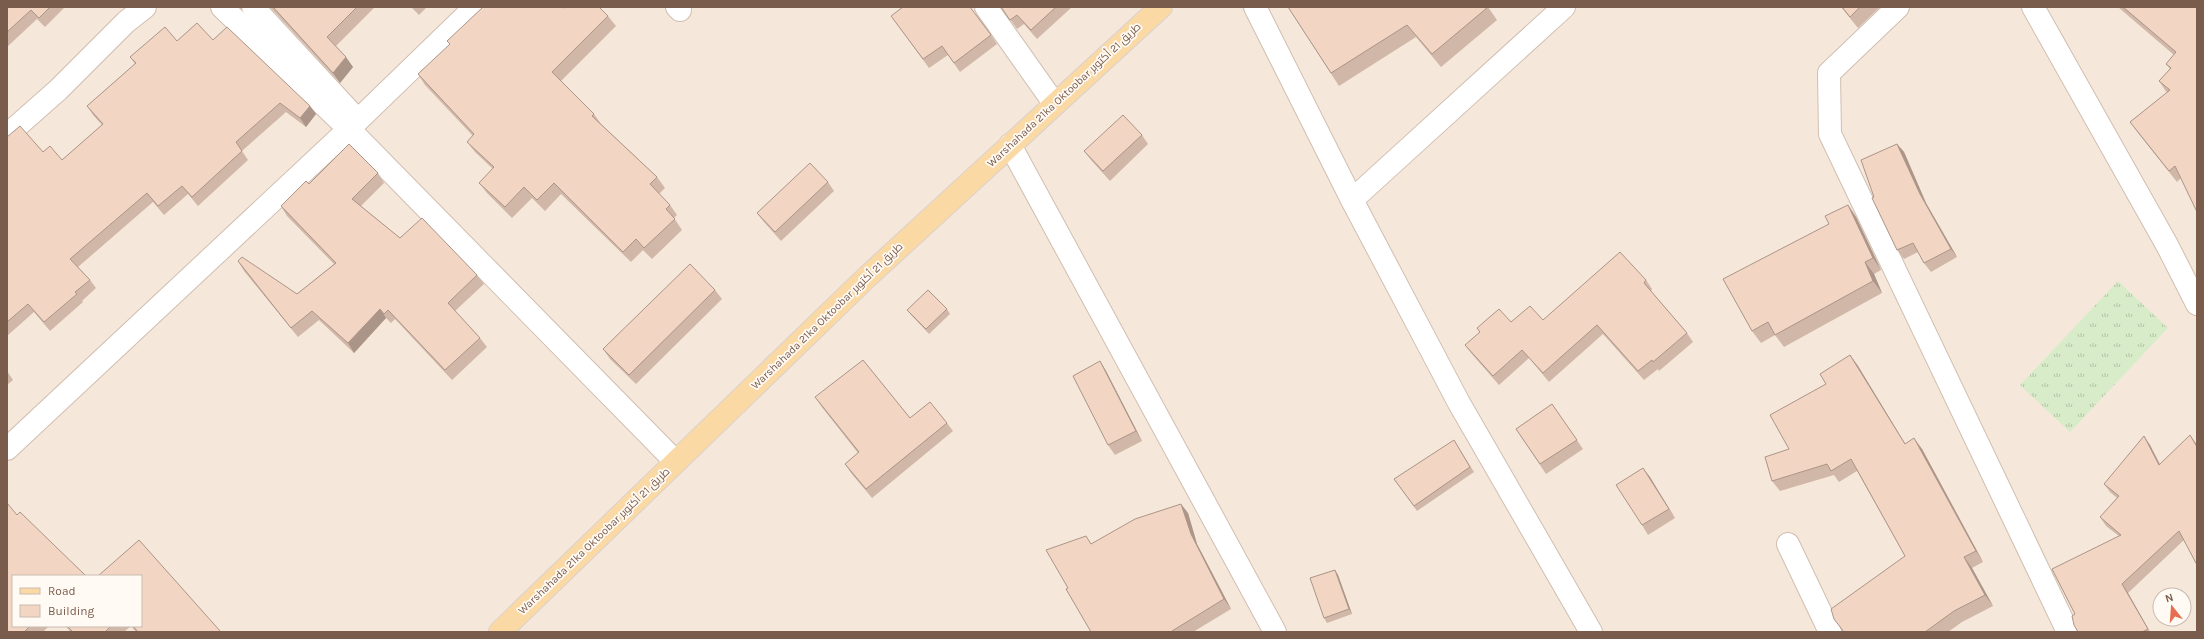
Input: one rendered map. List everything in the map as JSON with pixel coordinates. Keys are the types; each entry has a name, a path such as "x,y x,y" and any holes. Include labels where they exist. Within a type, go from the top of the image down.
{"main road":[{"name":"Warshahada 21ka Oktoobar طريق 21 أكتوبر","path":"500,632 675,461 868,276 1054,103 1161,7"}],"street":[{"path":"7,135 58,90 126,22 145,7"},
{"path":"222,7 349,129 675,461"},
{"path":"253,7 675,461"},
{"path":"7,449 349,129 475,7"},
{"path":"986,7 1054,103"},
{"path":"1255,7 1352,200 1459,403 1591,632"},
{"path":"1352,200 1564,7"},
{"path":"1898,7 1829,73 1830,134 2068,632"},
{"path":"2033,7 2167,245 2197,304"},
{"path":"1010,145 1275,632"},
{"path":"1788,544 1830,632"}],"shaded area":[{"path":"7,7 2197,7 2197,632 7,632"}],"green space":[{"path":"2118,281 2168,328 2070,432 2020,385"}],"building":[{"path":"7,7 50,7 39,18 31,10 7,32"},
{"path":"273,7 357,7 327,37 346,57 333,73"},
{"path":"483,7 599,7 608,16 552,72 594,114 592,116 657,177 650,184 670,205 666,209 675,219 644,248 636,239 623,252 554,183 537,200 524,187 505,207 479,183 494,167 467,142 474,134 418,74 450,44 447,41"},
{"path":"903,7 970,7 991,35 954,63 942,46 923,59 891,16"},
{"path":"1001,7 1056,7 1031,30 1017,15 1010,20"},
{"path":"1288,7 1488,7 1432,54 1407,25 1331,73"},
{"path":"1842,7 1860,7 1850,17"},
{"path":"2123,7 2197,7 2197,212 2175,166 2169,171 2130,122 2170,90 2159,81 2171,68 2166,64 2176,52"},
{"path":"197,23 213,40 227,27 310,106 300,118 280,103 236,142 242,151 192,197 182,186 158,206 147,193 70,259 90,280 75,292 77,294 44,322 28,304 7,322 7,137 20,126 43,152 50,146 62,160 103,124 87,106 136,63 130,57 165,27 177,41"},
{"path":"1123,115 1142,135 1103,171 1084,151"},
{"path":"349,144 378,173 352,199 400,238 422,218 477,275 448,303 480,338 445,370 388,310 384,314 380,309 348,343 312,311 291,328 238,261 242,257 297,294 336,263 281,206 306,181 309,184"},
{"path":"1897,144 1920,194 1951,249 1924,263 1913,243 1897,250 1872,198 1874,197 1861,160"},
{"path":"810,163 828,182 775,232 757,213"},
{"path":"1848,205 1873,258 1865,262 1873,281 1775,335 1768,322 1752,331 1723,279 1829,224 1825,216"},
{"path":"1620,252 1646,280 1644,283 1687,333 1653,362 1652,360 1638,371 1597,325 1543,373 1522,350 1493,376 1465,345 1480,332 1477,328 1499,309 1511,322 1530,306 1543,320"},
{"path":"690,264 715,290 629,375 603,349"},
{"path":"928,290 947,309 926,329 907,310"},
{"path":"1850,355 1905,444 1914,438 1976,551 1964,557 1985,595 1954,611 1925,632 1844,632 1834,619 1831,609 1905,556 1851,459 1831,471 1827,464 1772,481 1765,457 1789,449 1770,415 1826,384 1820,374"},
{"path":"863,360 910,418 930,402 947,423 866,489 845,464 859,452 815,397"},
{"path":"1100,361 1136,431 1108,445 1073,376"},
{"path":"1552,404 1577,440 1540,464 1516,429"},
{"path":"2190,435 2197,447 2197,565 2179,531 2122,584 2148,629 2142,632 2078,632 2074,625 2072,616 2075,614 2052,569 2121,535 2100,517 2119,496 2104,484 2144,436 2159,465"},
{"path":"1454,440 1470,467 1414,506 1394,479"},
{"path":"1643,468 1669,509 1642,525 1616,485"},
{"path":"7,503 17,515 20,512 85,575 12,575 12,627 29,627 24,632 7,632"},
{"path":"1181,504 1191,534 1224,599 1172,632 1091,632 1066,589 1068,588 1046,550 1086,536 1091,544 1135,519"},
{"path":"139,540 221,632 138,632 134,627 142,627 142,575 99,575"},
{"path":"1335,570 1349,609 1324,618 1310,578"},
{"path":"68,627 110,627 105,632 73,632"}]}
